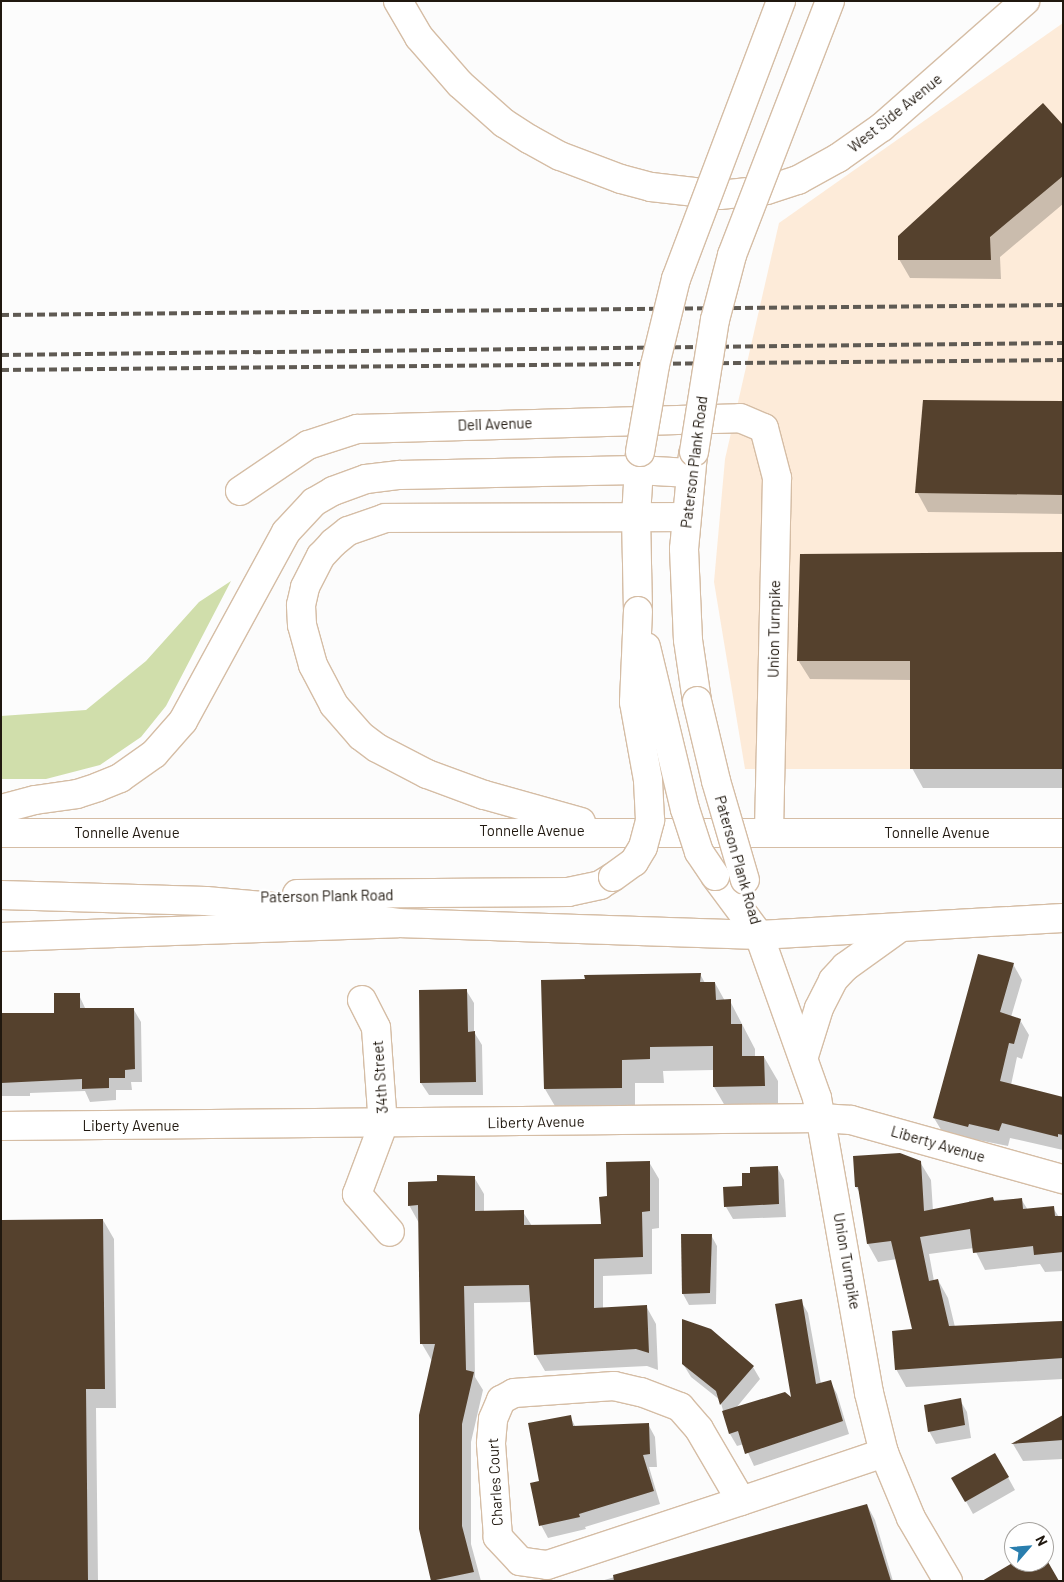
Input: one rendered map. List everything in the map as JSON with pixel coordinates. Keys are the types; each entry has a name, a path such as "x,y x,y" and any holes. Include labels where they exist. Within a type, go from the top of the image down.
{"main road":[{"name":"West Side Avenue","path":"398,1 419,36 454,78 483,106 529,139 560,156 621,179 720,195 742,194 798,180 838,158 888,122 1025,1"},
{"name":"Paterson Plank Road","path":"206,901 302,894 568,892 600,885 634,862 643,847 650,820 648,780 634,702 638,611 636,516 639,461 655,365 676,279 781,1"},
{"name":"Paterson Plank Road","path":"759,935 716,781 697,701 685,593 685,517 715,320 732,254 830,1"},
{"name":"Dell Avenue","path":"240,491 308,445 357,429 740,418 764,428"},
{"name":"Union Turnpike","path":"764,428 777,478 769,832"},
{"path":"1,808 35,800 68,796 98,787 120,778 154,754 183,721 286,532 314,502 333,491 366,479 400,475 639,461 692,462"},
{"path":"614,831 484,795 427,774 377,748 346,721 323,687 306,645 301,605 311,571 320,556 348,531 366,523 406,516 685,517"},
{"name":"Paterson Plank Road","path":"638,611 685,809 699,852 759,935"},
{"name":"Tonnelle Avenue","path":"1,833 614,831 1063,833"},
{"name":"Paterson Plank Road","path":"1,895 206,901 308,910 398,923 759,935"},
{"path":"759,935 898,929 1063,918"},
{"path":"1,937 113,930 398,923"},
{"path":"804,1056 819,1008 833,980 844,967 898,929"},
{"name":"Union Turnpike","path":"759,935 804,1056 822,1118 869,1393 884,1453 911,1518 948,1581"},
{"name":"34th Street","path":"362,1000 376,1028 383,1125 358,1194 390,1232"},
{"name":"Liberty Avenue","path":"1,1126 383,1125 822,1118 851,1120 1063,1179"},
{"name":"Charles Court","path":"741,1500 700,1429 680,1407 641,1392 614,1386 514,1393 502,1400 493,1419 491,1474 498,1537 520,1560 547,1564 884,1453"}],"shaded area":[{"path":"1063,23 1063,769 745,769 714,582 725,459 779,223"}],"green space":[{"path":"231,581 166,706 141,737 100,765 46,779 1,779 1,716 86,710 146,661 199,602"}],"building":[{"path":"1043,103 1063,125 1063,176 990,237 991,260 898,260 898,236"},
{"path":"923,400 1063,401 1063,495 915,493"},
{"path":"1063,552 1063,769 910,769 910,661 797,661 800,554"},
{"path":"978,954 1014,963 1000,1012 1021,1019 1014,1044 1009,1043 1000,1081 1063,1097 1063,1135 1058,1134 1058,1137 1002,1123 999,1131 969,1124 968,1127 933,1118"},
{"path":"701,973 700,982 715,982 716,1000 731,999 731,1024 742,1024 742,1056 764,1056 765,1086 713,1087 713,1046 650,1047 650,1059 622,1060 622,1088 544,1089 541,980 585,979 584,975"},
{"path":"467,989 468,1032 475,1031 476,1082 420,1083 419,990"},
{"path":"54,993 80,993 80,1008 134,1008 135,1069 125,1070 125,1078 109,1078 109,1088 82,1089 82,1079 1,1083 1,1013 54,1013"},
{"path":"900,1153 921,1161 924,1211 993,1197 994,1201 1022,1198 1023,1209 1054,1206 1055,1216 1063,1216 1063,1252 1034,1255 1033,1246 973,1253 970,1229 920,1237 929,1281 938,1279 949,1326 1063,1321 1063,1358 895,1370 892,1331 912,1329 891,1241 867,1244 858,1187 855,1187 853,1156"},
{"path":"650,1161 650,1211 642,1212 643,1257 594,1259 594,1308 647,1305 649,1353 636,1349 534,1355 529,1285 464,1286 466,1370 474,1372 462,1424 462,1526 474,1572 431,1581 419,1529 419,1415 435,1344 420,1344 418,1205 408,1206 408,1182 437,1181 437,1175 475,1176 475,1211 524,1210 524,1225 601,1224 599,1197 607,1196 606,1162"},
{"path":"778,1166 779,1204 724,1207 723,1187 742,1186 742,1173 750,1173 750,1167"},
{"path":"103,1219 105,1389 86,1389 88,1581 1,1581 1,1220"},
{"path":"681,1234 712,1234 710,1293 682,1294"},
{"path":"802,1299 816,1384 831,1380 843,1421 745,1454 738,1431 729,1434 722,1411 785,1392 791,1397 775,1304"},
{"path":"682,1319 711,1329 754,1366 720,1405 716,1391 682,1364"},
{"path":"961,1398 965,1425 928,1432 924,1405"},
{"path":"571,1415 573,1426 649,1423 650,1454 643,1455 654,1491 579,1514 580,1517 539,1526 530,1483 539,1481 528,1423"},
{"path":"1063,1415 1063,1440 1011,1444"},
{"path":"995,1453 1009,1477 965,1502 951,1478"},
{"path":"867,1504 891,1581 614,1581 613,1575"},
{"path":"1004,1568 1004,1572 1054,1572 1059,1581 982,1581"}],"railway":[{"path":"1,315 1063,305"},
{"path":"1,355 1063,343"},
{"path":"1,370 1063,360"}]}
